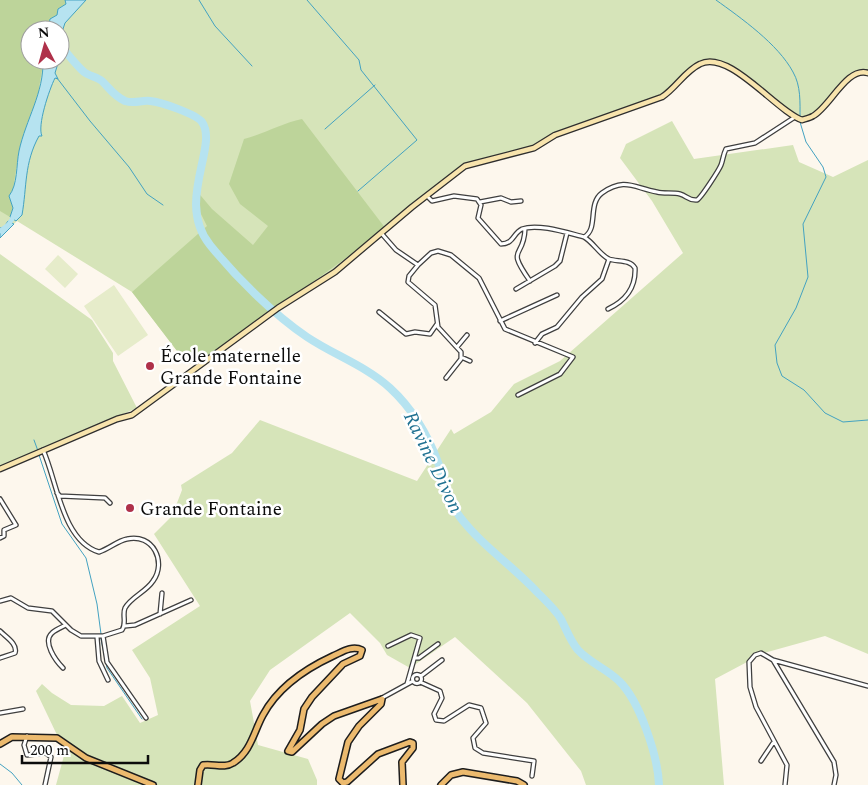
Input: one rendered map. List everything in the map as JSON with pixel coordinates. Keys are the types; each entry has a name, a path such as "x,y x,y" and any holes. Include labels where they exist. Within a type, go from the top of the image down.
{"main road":[{"path":"198,785 200,770 203,765 227,765 233,763 246,752 264,713 289,683 301,673 334,656 352,648 362,650 360,656 346,661 312,697 304,709 301,725 288,751 291,752 298,747 334,716 352,708 382,699"},
{"path":"382,699 381,704 359,726 348,742 339,779 343,783 347,782 378,754 410,742 414,746 402,762 403,785"},
{"path":"0,744 7,738 27,736 57,738 86,758 153,785"},
{"path":"441,785 451,775 463,772 517,781 524,785"}],"street":[{"path":"0,469 118,419 132,415 278,308 335,272 458,171 473,163 534,148 555,135 662,97 672,91 694,67 704,62 718,64 734,70 795,117 802,120 813,116 851,77 861,72 868,74"},
{"path":"584,236 591,230 596,200 602,193 618,184 626,183 655,192 678,194 688,199 697,200 704,193 708,183 720,166 726,149 755,143 795,117"},
{"path":"427,196 432,201 454,196 472,197 480,202 500,198 510,202 521,201"},
{"path":"480,202 478,218 501,244 511,242 518,232 525,228 561,230 584,236 610,259 631,263 636,271 629,293 625,300 608,309"},
{"path":"525,228 516,258 518,266 530,281"},
{"path":"516,288 560,261 568,233"},
{"path":"382,234 396,250 418,266"},
{"path":"470,361 462,356 457,347 440,330 437,324 435,305 408,282 409,276 418,266 432,253 438,251 451,255 479,278 505,329 535,343 573,356 560,374 518,396"},
{"path":"535,343 542,334 557,327 582,297 602,279 610,259"},
{"path":"500,321 557,295"},
{"path":"380,312 406,334 419,332 430,334 436,329 437,324"},
{"path":"457,347 467,335"},
{"path":"446,378 462,356"},
{"path":"44,450 57,492 72,526 93,550 100,552 129,538 148,542 155,548 160,565 158,574 151,584 126,607 125,626"},
{"path":"57,492 60,496 104,498 110,503"},
{"path":"0,499 16,525 4,530 4,536 0,538"},
{"path":"160,614 162,593"},
{"path":"0,601 11,598 28,608 52,611 80,636 96,637 117,634 125,626 135,625 191,600"},
{"path":"64,668 51,654 50,637 52,633 66,625"},
{"path":"0,631 15,645 16,650 15,653 0,658"},
{"path":"388,646 411,635 418,636 420,643 407,684"},
{"path":"104,636 107,662 146,718"},
{"path":"96,637 99,661 108,680"},
{"path":"415,658 419,658 438,644"},
{"path":"785,785 787,765 760,719 751,693 749,662 755,654 761,653 773,660 868,686"},
{"path":"420,682 421,676 442,660"},
{"path":"773,660 834,762 836,775 834,785"},
{"path":"413,681 413,676 416,674 421,676"},
{"path":"382,699 413,681 440,691 442,698 434,714 436,720 444,722 469,705 481,708 486,723 473,738 475,748 484,753 534,761 532,776"},
{"path":"0,713 23,709"},
{"path":"27,736 24,745 28,755 46,753 51,757 45,785"},
{"path":"760,761 773,743"}],"green space":[{"path":"0,0 868,0 868,73 865,72 851,77 820,110 802,120 733,70 718,64 700,64 662,97 555,135 534,148 465,166 335,272 187,364 132,292 17,221 0,238"},
{"path":"0,0 65,0 66,4 58,9 57,15 50,20 20,20 20,70 42,70 40,93 19,150 13,190 9,196 13,208 10,217 0,211"},
{"path":"302,119 386,229 201,363 187,364 132,292 207,226 200,212 196,190 212,209 253,245 268,226 240,204 229,184 244,139"},
{"path":"672,121 694,159 793,145 799,162 833,177 868,160 868,654 825,636 764,653 715,679 724,785 586,785 581,771 527,703 455,637 410,668 387,655 380,643 350,613 270,670 250,701 258,745 308,759 317,780 317,785 56,785 68,741 57,735 36,691 42,684 71,705 104,706 122,696 140,723 158,715 150,678 132,650 200,606 154,534 172,516 182,490 181,485 232,453 260,420 417,481 451,429 454,434 491,412 514,384 560,361 683,253 652,201 620,158 626,144"},
{"path":"0,254 92,320 113,353 113,361 137,408 0,467"},
{"path":"58,255 78,274 65,288 45,269"},
{"path":"114,285 148,335 118,356 84,306"}],"water":[{"path":"65,0 86,0 68,20 50,20 57,15 58,9 66,4"},
{"path":"43,70 56,70 55,73 58,79 55,78 47,99 42,116 42,136 39,136 34,146 28,165 22,215 16,221 10,217 13,208 9,196 15,180 22,139 38,95"},
{"path":"8,221 14,224 0,238 0,228 4,227"}],"waterway":[{"path":"199,0 215,26 252,66"},
{"path":"307,0 359,60 361,70 417,140 358,191"},
{"path":"716,0 758,32 778,51 786,62 793,72 797,83 800,118"},
{"name":"Ravine Divon","path":"70,56 84,72 98,78 112,92 125,101 150,101 162,104 186,112 202,122 206,132 196,211 200,228 210,245 243,282 294,328 371,373 390,388 406,405 430,443 450,499 460,517 478,537 553,608 578,650 619,681 627,690 641,715 655,760 659,785"},
{"path":"57,78 129,167 147,194 163,205"},
{"path":"325,129 375,85"},
{"path":"800,122 806,142 823,167 826,177 803,224 808,277 796,308 775,345 777,363 782,376 804,390 825,413 843,422 868,420"},
{"path":"0,231 9,224 15,214"},
{"path":"34,440 38,451"},
{"path":"39,455 62,524 86,558 97,604 101,634"},
{"path":"101,639 107,668 142,719"},
{"path":"0,764 12,773 22,785"}],"place":[{"name":"École maternelle Grande Fontaine","path":"150,366"},
{"name":"Grande Fontaine","path":"130,508"}]}
